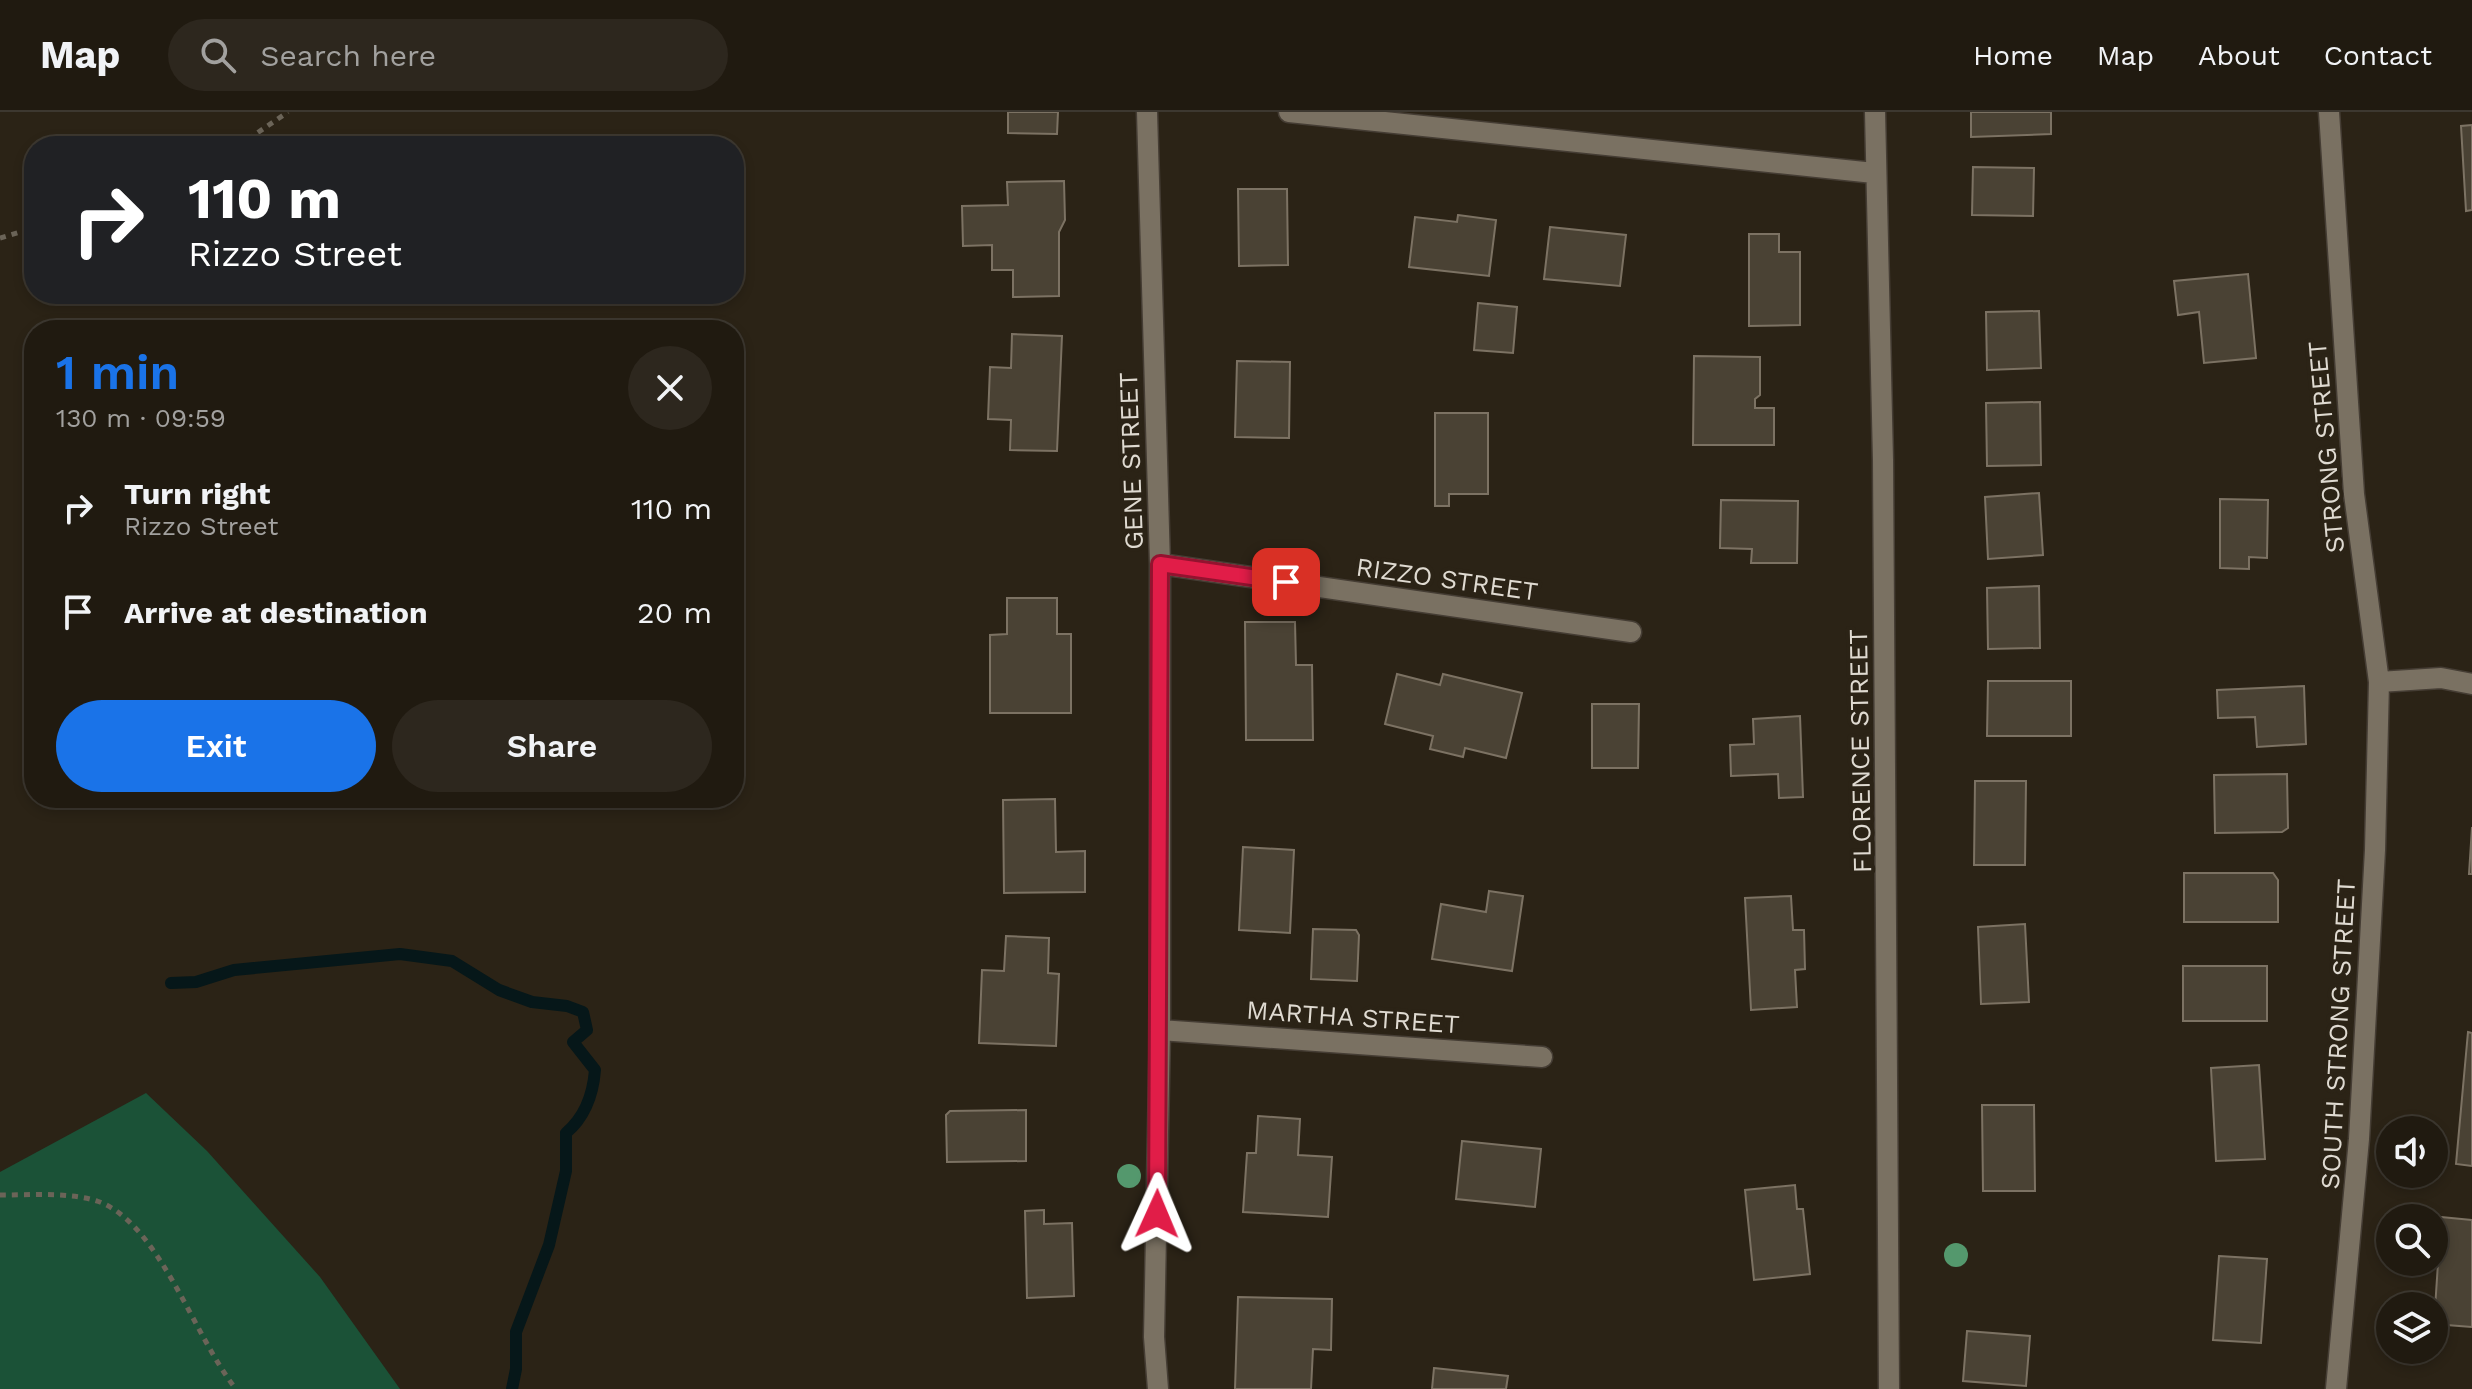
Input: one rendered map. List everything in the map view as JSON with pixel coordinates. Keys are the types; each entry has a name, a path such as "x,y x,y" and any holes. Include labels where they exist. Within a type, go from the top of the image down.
{"street":[{"name":"GENE STREET","path":"1147,112 1160,564 1160,1030 1154,1337 1158,1389"},
{"path":"1289,112 1874,173"},
{"name":"FLORENCE STREET","path":"1875,112 1883,476 1889,1389"},
{"name":"STRONG STREET","path":"2329,112 2354,494 2379,682"},
{"name":"RIZZO STREET","path":"1160,564 1631,632"},
{"path":"2379,682 2441,678 2472,684"},
{"name":"SOUTH STRONG STREET","path":"2336,1389 2359,1139 2375,850 2379,682"},
{"name":"MARTHA STREET","path":"1160,1030 1542,1057"}],"path":[{"path":"253,136 288,112"},
{"path":"0,238 24,231"},
{"path":"0,1195 96,1201 125,1214 161,1259 202,1339 236,1389"}],"green space":[{"path":"146,1093 207,1151 320,1277 400,1389 0,1389 0,1172"}],"building":[{"path":"1008,112 1058,112 1057,134 1008,133"},
{"path":"1971,112 2051,112 2051,134 1971,137"},
{"path":"2472,125 2472,210 2466,211 2461,126"},
{"path":"1973,167 2034,168 2033,216 1972,215"},
{"path":"1064,181 1065,220 1059,232 1059,296 1013,297 1013,270 992,270 992,245 963,246 962,206 1008,205 1007,182"},
{"path":"1238,189 1287,189 1288,265 1239,266"},
{"path":"1458,215 1496,220 1489,276 1409,267 1415,217 1457,222"},
{"path":"1550,227 1626,235 1620,286 1544,279"},
{"path":"1749,234 1779,234 1779,252 1800,252 1800,325 1749,326"},
{"path":"2248,274 2256,358 2204,363 2199,312 2178,315 2174,281"},
{"path":"1478,303 1517,307 1513,353 1474,350"},
{"path":"2039,311 2041,368 1987,370 1986,312"},
{"path":"1012,334 1062,336 1057,451 1010,450 1011,420 988,419 990,367 1011,368"},
{"path":"1694,356 1760,357 1760,395 1755,399 1755,408 1774,408 1774,445 1693,445"},
{"path":"1237,361 1290,362 1289,438 1235,437"},
{"path":"2040,402 2041,465 1987,466 1986,403"},
{"path":"1435,413 1488,413 1488,494 1449,494 1449,506 1435,506"},
{"path":"2039,493 2043,555 1988,559 1985,497"},
{"path":"2220,499 2268,500 2267,558 2249,557 2249,569 2220,568"},
{"path":"1721,500 1798,501 1797,563 1751,563 1752,549 1720,548"},
{"path":"2039,586 2040,648 1988,649 1987,588"},
{"path":"1007,598 1057,598 1057,634 1071,634 1071,713 990,713 990,635 1007,634"},
{"path":"1245,622 1295,622 1296,665 1312,665 1313,740 1246,740"},
{"path":"1397,674 1440,685 1443,674 1522,693 1506,758 1465,748 1463,757 1430,749 1433,736 1385,724"},
{"path":"1988,681 2071,681 2071,736 1987,736"},
{"path":"2304,686 2306,744 2257,747 2255,717 2218,718 2217,690"},
{"path":"1592,704 1639,704 1638,768 1592,768"},
{"path":"1800,716 1803,797 1779,798 1778,774 1731,776 1730,745 1754,744 1753,719"},
{"path":"2287,774 2288,828 2282,832 2215,833 2214,775"},
{"path":"1975,781 2026,781 2025,865 1974,865"},
{"path":"1055,799 1056,852 1085,851 1085,892 1004,893 1003,800"},
{"path":"2472,827 2472,874 2469,874"},
{"path":"1243,847 1294,850 1290,933 1239,930"},
{"path":"2184,873 2273,873 2278,880 2278,922 2184,922"},
{"path":"1489,891 1523,896 1512,971 1432,959 1441,904 1486,912"},
{"path":"1791,896 1793,930 1804,930 1805,969 1795,970 1797,1007 1751,1010 1745,898"},
{"path":"2025,924 2029,1002 1981,1004 1978,927"},
{"path":"1313,929 1356,930 1359,935 1357,981 1311,979"},
{"path":"1006,936 1049,938 1048,973 1059,974 1056,1046 979,1043 982,970 1004,971"},
{"path":"2183,966 2267,966 2267,1021 2183,1021"},
{"path":"2468,1032 2472,1033 2472,1166 2456,1164"},
{"path":"2259,1065 2265,1159 2216,1161 2211,1068"},
{"path":"1982,1105 2034,1105 2035,1191 1983,1191"},
{"path":"1026,1110 1026,1161 947,1162 946,1115 950,1111"},
{"path":"1258,1116 1300,1119 1298,1155 1332,1157 1328,1217 1243,1212 1247,1153 1256,1153"},
{"path":"1462,1141 1541,1149 1535,1207 1456,1199"},
{"path":"1795,1185 1797,1209 1803,1209 1810,1274 1754,1280 1745,1190"},
{"path":"1044,1210 1044,1224 1072,1223 1074,1296 1027,1298 1025,1211"},
{"path":"2448,1218 2472,1220 2472,1327 2448,1325 2448,1292 2436,1292 2437,1276 2448,1276"},
{"path":"2219,1256 2267,1259 2261,1343 2213,1340"},
{"path":"1238,1297 1332,1299 1331,1350 1313,1349 1311,1389 1235,1389"},
{"path":"1967,1331 2030,1336 2026,1386 1963,1381"},
{"path":"1434,1368 1508,1376 1506,1389 1432,1389"}],"waterway":[{"path":"171,983 196,982 234,970 400,954 452,961 499,990 532,1002 567,1006 583,1012 587,1030 573,1042 595,1070 592,1088 583,1113 566,1133 566,1171 549,1245 516,1332 516,1369 512,1389"}],"route":[{"path":"1157,1214 1160,564 1286,582"}]}
